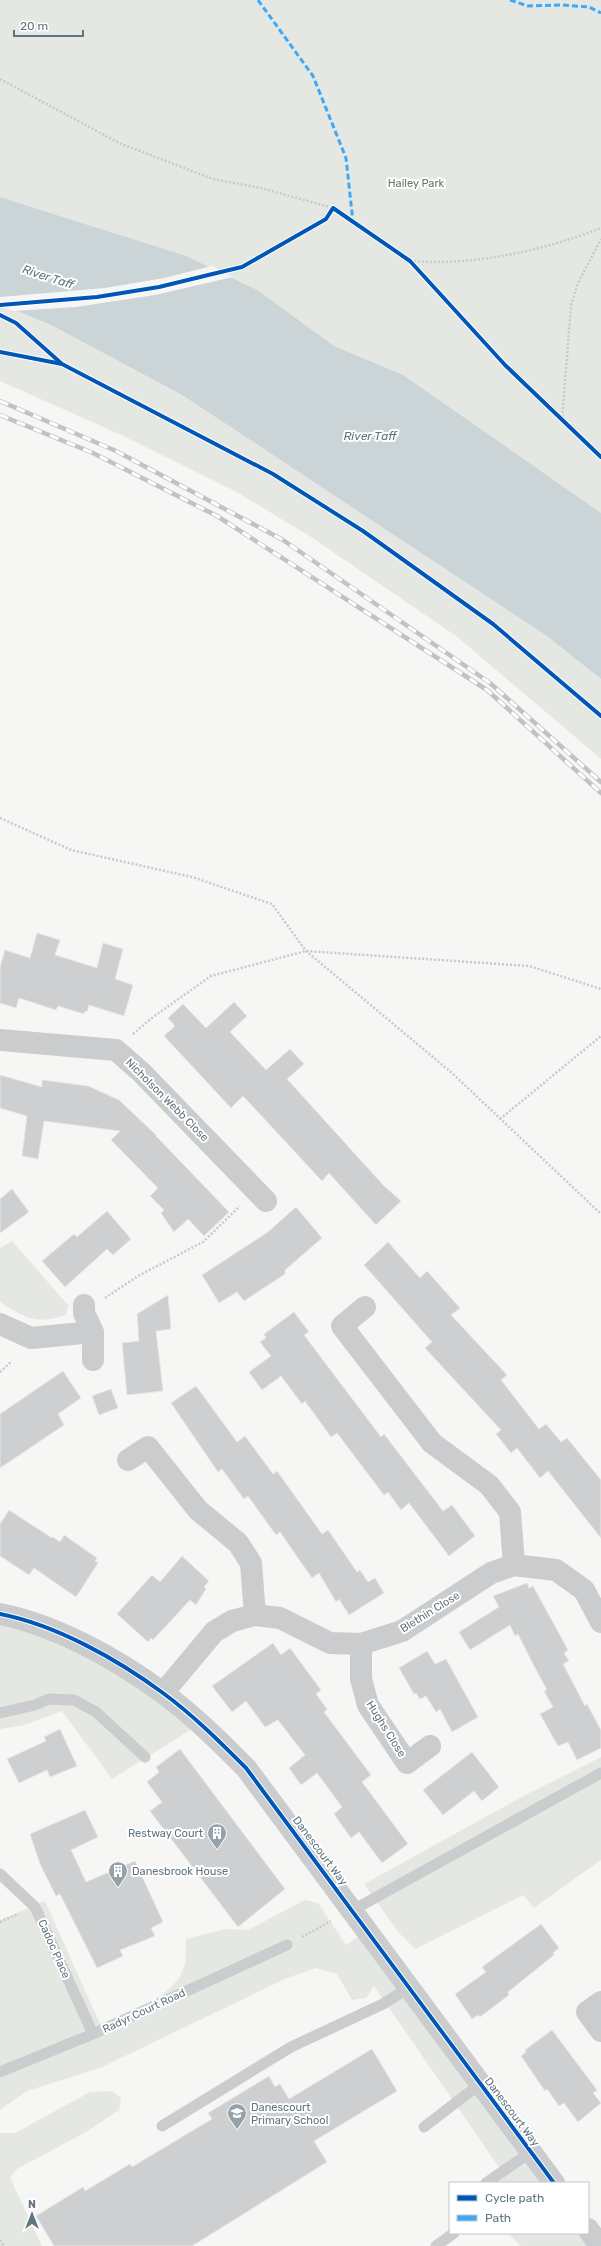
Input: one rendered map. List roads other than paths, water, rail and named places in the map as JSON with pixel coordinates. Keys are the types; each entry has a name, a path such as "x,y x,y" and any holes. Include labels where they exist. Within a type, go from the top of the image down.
{"street":[{"name":"Nicholson Webb Close","path":"0,1040 116,1050 148,1078 261,1195"},
{"path":"365,1307 342,1326 432,1443 489,1485 510,1512 514,1565"},
{"path":"0,1324 31,1338 87,1317 93,1360"},
{"path":"128,1460 148,1447 198,1510 238,1543 251,1563 255,1615"},
{"name":"Blethin Close","path":"163,1693 214,1632 232,1621 255,1615 280,1618 330,1643 361,1644 402,1631 491,1573 514,1565 556,1570 584,1590 601,1622"},
{"name":"Danescourt Way","path":"0,1614 18,1617 77,1641 119,1664 163,1693 211,1734 246,1768 353,1910 553,2182"},
{"name":"Hughs Close","path":"361,1644 361,1679 368,1705 407,1763 430,1746"},
{"path":"601,2002 588,2012 601,2031"}],"lane":[{"path":"0,1713 35,1705 49,1699 74,1700 96,1712 145,1756"},
{"path":"353,1910 601,1773"},
{"name":"Cadoc Place","path":"0,1874 35,1907 93,2034"},
{"name":"Radyr Court Road","path":"0,2072 93,2034 287,1945"},
{"path":"162,2126 291,2047 383,2004 410,1988"},
{"path":"424,2127 480,2084"},
{"path":"487,2182 531,2152"},
{"path":"436,2246 453,2234"}],"water":[{"name":"River Taff","path":"0,197 186,256 257,290 334,346 403,375 601,513 601,679 547,636 182,395 51,325 0,304"}],"railway":[{"path":"0,401 116,451 283,540 490,683 601,782"},
{"path":"0,415 93,453 217,516 487,690 601,793"}],"place":[{"name":"Restway Court","path":"217,1850"},
{"name":"Danesbrook House","path":"118,1888"},
{"name":"Danescourt Primary School","path":"237,2130"}],"park label":[{"name":"Hailey Park","path":"416,183"}]}
